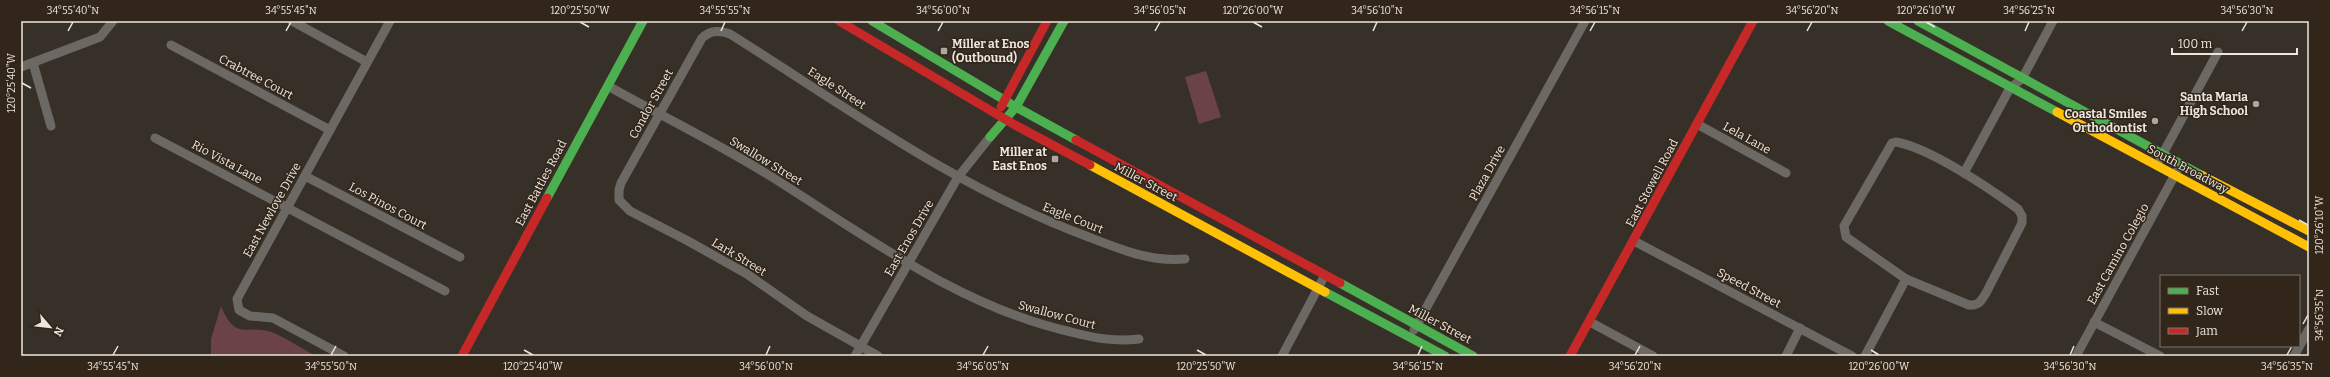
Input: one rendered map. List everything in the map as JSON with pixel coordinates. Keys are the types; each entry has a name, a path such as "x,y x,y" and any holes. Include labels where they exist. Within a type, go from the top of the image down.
{"street":[{"path":"21,66 100,38 112,21"},
{"path":"292,21 367,62"},
{"name":"East Newlove Drive","path":"344,356 273,318 250,316 239,310 237,299 390,21"},
{"name":"East Battles Road","path":"462,356 643,21"},
{"name":"Miller Street","path":"839,21 1002,118 1318,289 1446,356"},
{"name":"Miller Street","path":"872,21 1016,107 1473,356"},
{"name":"East Enos Drive","path":"1002,118 1004,100 1047,21"},
{"name":"East Enos Drive","path":"855,356 958,177 990,137 1002,118 1016,107 1064,21"},
{"name":"Plaza Drive","path":"1410,338 1585,21"},
{"name":"East Stowell Road","path":"1570,356 1590,322 1753,21"},
{"name":"South Broadway","path":"1888,21 2010,88 2309,247"},
{"name":"South Broadway","path":"1918,21 2162,155 2309,231"},
{"path":"1964,173 2010,88 2022,79 2053,21"},
{"name":"Eagle Street","path":"702,38 712,31 721,30 730,34 890,138 958,177"},
{"name":"Condor Street","path":"621,183 702,38"},
{"name":"Crabtree Court","path":"171,45 330,130"},
{"path":"2156,166 2218,52"},
{"path":"33,63 51,126"},
{"name":"Swallow Street","path":"608,86 765,173 854,230 909,262"},
{"name":"Lela Lane","path":"1697,124 1786,173"},
{"name":"Rio Vista Lane","path":"155,138 445,291"},
{"path":"1896,142 1929,155 1964,173 2018,209 2022,216 2022,223 1986,293 1976,305 1969,305 1906,279 1846,237 1844,226 1892,143 1896,142"},
{"name":"East Camino Colegio","path":"2076,356 2180,164"},
{"name":"Los Pinos Court","path":"304,176 460,257"},
{"name":"Eagle Court","path":"958,177 1054,224 1126,251 1167,261 1185,259"},
{"name":"Lark Street","path":"621,183 619,200 630,211 747,274 807,316 860,347"},
{"name":"Speed Street","path":"1634,241 1852,356"},
{"name":"Swallow Court","path":"909,262 992,306 1040,325 1113,341 1139,340"},
{"path":"1282,356 1325,275"},
{"path":"1865,356 1906,279"},
{"path":"1590,322 1653,356"},
{"path":"2094,322 2160,356"},
{"path":"1786,356 1800,328"},
{"path":"2300,345 2309,329"},
{"path":"860,347 878,356"},
{"path":"2294,356 2299,347"}],"shaded area":[{"path":"1206,71 1221,117 1199,124 1185,77"},
{"path":"221,306 232,324 238,328 243,330 265,330 274,333 316,356 211,356 211,339"}],"traffic: fast":[{"path":"547,198 643,21"},
{"path":"872,21 1016,107 1076,140"},
{"path":"990,137 1016,107 1064,21"},
{"path":"1888,21 2057,112"},
{"path":"1918,21 2201,175"},
{"path":"1340,283 1473,356"},
{"path":"1325,292 1445,356"}],"traffic: slow":[{"path":"2057,112 2309,247"},
{"path":"1090,165 1325,292"},
{"path":"2201,175 2309,231"}],"traffic: jam":[{"path":"839,21 1015,125 1090,165"},
{"path":"1001,107 1047,21"},
{"path":"1570,356 1753,21"},
{"path":"1076,140 1340,283"},
{"path":"462,356 547,198"}],"place":[{"name":"Miller at Enos (Outbound)","path":"944,51"},
{"name":"Santa Maria High School","path":"2256,104"},
{"name":"Coastal Smiles Orthodontist","path":"2155,121"},
{"name":"Miller at East Enos","path":"1055,159"}]}
